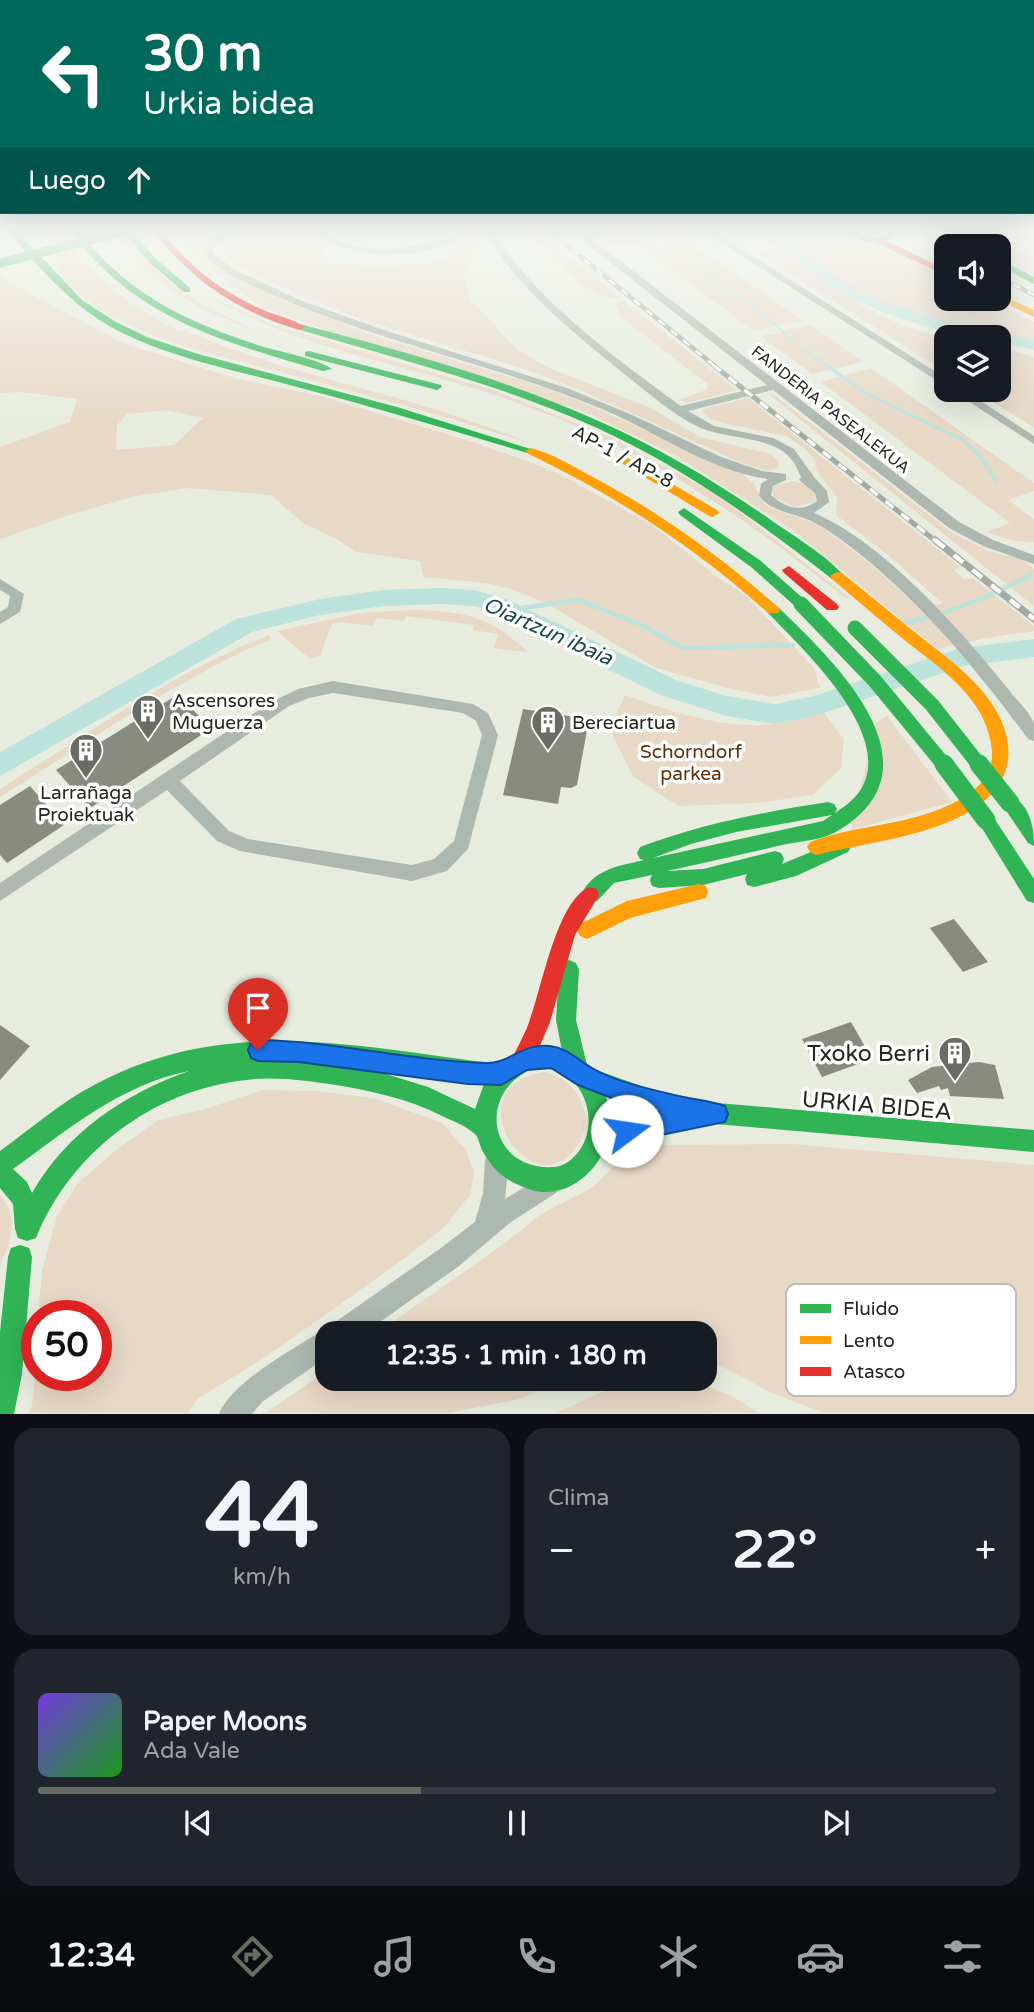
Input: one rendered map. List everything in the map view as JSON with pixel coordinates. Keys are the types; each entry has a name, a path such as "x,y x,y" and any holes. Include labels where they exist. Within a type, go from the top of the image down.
{"main road":[{"path":"70,295 78,303 122,329 171,347 401,410 523,447 647,511 692,541 771,607 818,659 853,705 876,744 879,762 876,779 861,807 819,838 637,884"},
{"path":"144,295 175,315 233,341 447,397"},
{"path":"166,295 234,330 447,397"},
{"path":"196,295 209,304 297,342 447,397"},
{"path":"214,295 248,312 339,343 455,373"},
{"path":"226,295 290,324 455,373 565,411 671,461 769,523 877,608 949,669 985,706 998,730 1002,754 1000,766 989,787 980,796 955,809 858,838 826,856 789,870 624,910 604,918 587,930"},
{"path":"1011,303 1034,314"},
{"name":"AP-1 / AP-8","path":"525,432 550,442"},
{"name":"AP-1 / AP-8","path":"609,452 697,502 772,555 832,607 932,705 1010,803 1034,838"},
{"name":"AP-1 / AP-8","path":"611,471 697,520 756,564 872,674 928,741 986,820 1034,895"},
{"path":"609,900 587,930 568,971 564,1006 568,1041 581,1073 598,1100 601,1114 598,1141 583,1165 559,1179 538,1180 518,1175 497,1155 485,1127 487,1098 501,1074 523,1059 537,1032 565,930 583,900 609,876 646,853 685,838 740,822 825,811 846,799 879,762"},
{"path":"609,876 819,838 858,838"},
{"path":"0,1166 82,1104 140,1075 186,1059 245,1051 299,1051 468,1073 501,1074"},
{"path":"523,1059 551,1057 581,1073"},
{"path":"0,1413 9,1374 20,1257 28,1225 67,1163 99,1132 161,1094 227,1072 278,1069 358,1076 408,1088 439,1099 485,1127"},
{"name":"URKIA BIDEA","path":"581,1073 650,1100 717,1114 1034,1141"},
{"name":"URKIA BIDEA","path":"598,1141 656,1123 717,1114"},
{"path":"0,1174 13,1180 25,1199 28,1225"},
{"path":"0,1289 20,1257"}],"street":[{"path":"282,295 366,328 522,375 580,396 746,472 814,484"},
{"path":"543,295 589,339 680,410 709,428 781,446 797,456 800,467 823,495 820,505 827,523"},
{"name":"FANDERIA PASEALEKUA","path":"658,295 964,532 1034,560"},
{"path":"807,295 934,376"},
{"path":"680,410 775,386"},
{"path":"974,402 1034,441"},
{"path":"764,492 767,484 800,467"},
{"path":"746,472 768,500 778,507 827,523 911,590 958,637 1034,736"},
{"path":"798,512 820,505"},
{"path":"0,584 17,594 15,608 0,619"},
{"path":"0,893 276,706 311,690 333,687 467,708 482,717 490,735 462,844 441,866 428,871 412,873 246,846 223,836 168,780"},
{"path":"484,1229 495,1193 497,1155"},
{"path":"359,1321 450,1257 522,1200 559,1179"},
{"path":"232,1413 254,1393 315,1350"}],"green space":[{"path":"0,295 32,295 125,344 238,379 320,396 476,443 554,471 652,525 717,577 744,594 814,668 820,688 772,697 656,668 544,602 512,589 486,583 423,577 420,561 356,552 337,539 304,524 271,495 189,488 136,496 72,514 0,539 0,447 70,422 77,399 21,392 0,393","holes":["167,410 203,418 174,445 116,450 117,425 127,414"]},
{"path":"82,295 120,295 179,331 186,331 266,361 436,410 530,443 195,349 126,323 95,306"},
{"path":"178,295 188,295 204,306 262,333 233,322"},
{"path":"207,295 276,326 496,391 603,434 718,495 851,599 846,599 724,508 638,456 592,434 498,396 310,341 237,312"},
{"path":"245,295 273,295 381,338 530,383 582,402 742,474 754,484 768,507 819,525 868,562 921,610 942,603 888,555 836,515 837,497 817,472 815,460 805,449 786,436 731,425 711,419 703,413 703,409 748,398 960,567 954,570 964,579 973,578 1034,626 1034,631 938,649 794,531 680,458 586,412 336,334 261,307"},
{"path":"301,295 469,295 471,301 517,349 549,368 649,407 700,437 771,454 779,462 778,468 769,471 744,464 578,389 525,369 358,318"},
{"path":"602,295 618,295 622,298"},
{"path":"705,295 766,295 803,320 754,331"},
{"path":"824,295 845,295 884,317 934,335 934,365"},
{"path":"858,295 934,295 934,311 1011,310 1034,322 1034,342 1011,337 1011,325 950,325 902,313"},
{"path":"624,301 737,390 687,403 679,400 706,390 708,384 622,318 615,303"},
{"path":"810,325 863,362 812,374 761,337"},
{"path":"1011,350 1034,357 1034,428 993,402 1011,402"},
{"path":"871,368 1034,483 1034,491 1008,500 1034,519 1034,542 1014,541 986,532 1010,523 821,382"},
{"path":"767,393 773,394 954,534 988,551 1019,558 1034,569 1034,606"},
{"path":"793,481 808,485 816,494 814,502 795,507 775,498 772,490 774,486"},
{"path":"412,610 447,612 475,618 501,630 528,652 494,648 498,634 473,630 473,625 406,616 403,621 377,618 373,626 341,622 332,624 320,656 310,659 277,631 360,613"},
{"path":"269,635 271,639 201,673 0,797 0,789 131,706 199,667"},
{"name":"Schorndorf parkea","path":"625,695 682,714 741,725 781,723 824,713 844,739 841,768 813,795 757,803 678,806 633,776 610,729"},
{"path":"887,716 952,802 851,830 876,723"},
{"path":"545,1072 566,1082 575,1091 585,1111 585,1123 577,1146 559,1162 540,1164 522,1155 509,1139 502,1119 504,1098 517,1082"},
{"path":"263,1090 318,1091 377,1099 442,1123 465,1149 474,1172 470,1195 444,1227 405,1258 267,1356 198,1399 187,1413 29,1413 33,1391 112,1391 112,1300 39,1300 42,1271 57,1216 78,1183 115,1151 158,1120 202,1110"},
{"path":"792,1144 1034,1165 1034,1413 825,1413 774,1394 717,1365 717,1321 394,1321 505,1243 541,1214 592,1188 631,1149 654,1145"},
{"path":"0,1196 10,1211 11,1229 0,1264"},
{"path":"315,1378 315,1391 537,1391 523,1398 449,1413 266,1413"},
{"path":"717,1390 732,1396 758,1413 556,1413 605,1391"}],"building":[{"name":"Ascensores Muguerza","path":"177,695 212,728 90,808 56,770"},
{"name":"Bereciartua","path":"523,709 589,719 577,785 571,788 561,787 558,804 503,795"},
{"path":"30,786 64,825 7,863 0,855 0,805"},
{"path":"954,919 988,962 963,972 930,928"},
{"path":"851,1022 872,1059 822,1077 802,1039"},
{"path":"0,1025 30,1046 0,1080"},
{"name":"Txoko Berri","path":"979,1062 995,1065 1004,1099 950,1096 948,1088 941,1090 939,1086 917,1093 908,1080 932,1067"}],"waterway":[{"path":"738,295 793,340"},
{"name":"Oiartzun ibaia","path":"858,295 875,304 941,324 1034,345"},
{"path":"803,349 829,367"},
{"path":"826,365 867,394 963,440 980,456 996,481"},
{"path":"904,623 969,604 1031,575"},
{"name":"Oiartzun ibaia","path":"0,765 245,625 320,607 384,598 442,596 473,598 498,605 667,687 726,706 775,714 815,706 961,657 1034,648"},
{"path":"508,610 579,600 644,626 682,648 793,645"}],"railway":[{"path":"628,295 716,367"},
{"path":"713,365 937,542"},
{"path":"935,540 1034,619"}],"traffic: fast":[{"path":"72,295 113,324 144,339 194,356 393,409 531,451"},
{"path":"139,295 164,310 217,334 327,369"},
{"path":"300,327 489,383 599,425 662,457 722,493 837,576"},
{"path":"309,354 437,387"},
{"path":"684,512 756,564 801,604"},
{"path":"801,604 898,707 986,820"},
{"path":"590,895 609,876 827,828 860,805 875,778 875,749 864,718 845,688 821,659 773,610"},
{"path":"855,628 932,705 1010,803"},
{"path":"1010,803 1034,838"},
{"path":"646,853 713,830 828,809"},
{"path":"986,820 1034,895"},
{"path":"754,879 789,870 842,847"},
{"path":"659,880 703,877 775,859"},
{"path":"569,970 566,1020 577,1069"},
{"path":"0,1165 68,1114 104,1092 157,1069 213,1055 271,1050 300,1051 501,1075"},
{"path":"537,1056 560,1061 574,1068 582,1076 595,1096 600,1120 596,1143 586,1161 565,1176 536,1180 516,1173 500,1160 490,1142 485,1122 487,1101 496,1082 512,1066 537,1056"},
{"path":"28,1225 62,1169 104,1127 147,1099 171,1088 219,1073 274,1068 367,1080 428,1098 485,1127"},
{"path":"585,1077 650,1100 717,1114 1034,1141"},
{"path":"598,1141 656,1123 696,1116"},
{"path":"0,1174 22,1197 27,1212 27,1229"},
{"path":"0,1414 9,1374 20,1257"}],"traffic: slow":[{"path":"1011,303 1034,314"},
{"path":"531,451 597,484 659,521 689,541 773,610"},
{"path":"624,460 713,513"},
{"path":"816,847 898,830 957,810 974,800 989,786 996,775 1001,756 999,736 993,718 969,686 837,576"},
{"path":"587,930 627,910 699,892"}],"traffic: jam":[{"path":"227,295 258,312 300,327"},
{"path":"789,570 832,607"},
{"path":"523,1059 542,1016 566,935 580,907 590,895"}],"place":[{"name":"Ascensores Muguerza","path":"148,741"},
{"name":"Bereciartua","path":"548,752"},
{"name":"Larrañaga Proiektuak","path":"86,780"},
{"name":"Txoko Berri","path":"955,1083"}],"route":[{"path":"258,1050 299,1051 468,1073 501,1074 523,1059 551,1057 565,1061 585,1077 617,1089 650,1100 717,1114 686,1117 627,1131"}]}
